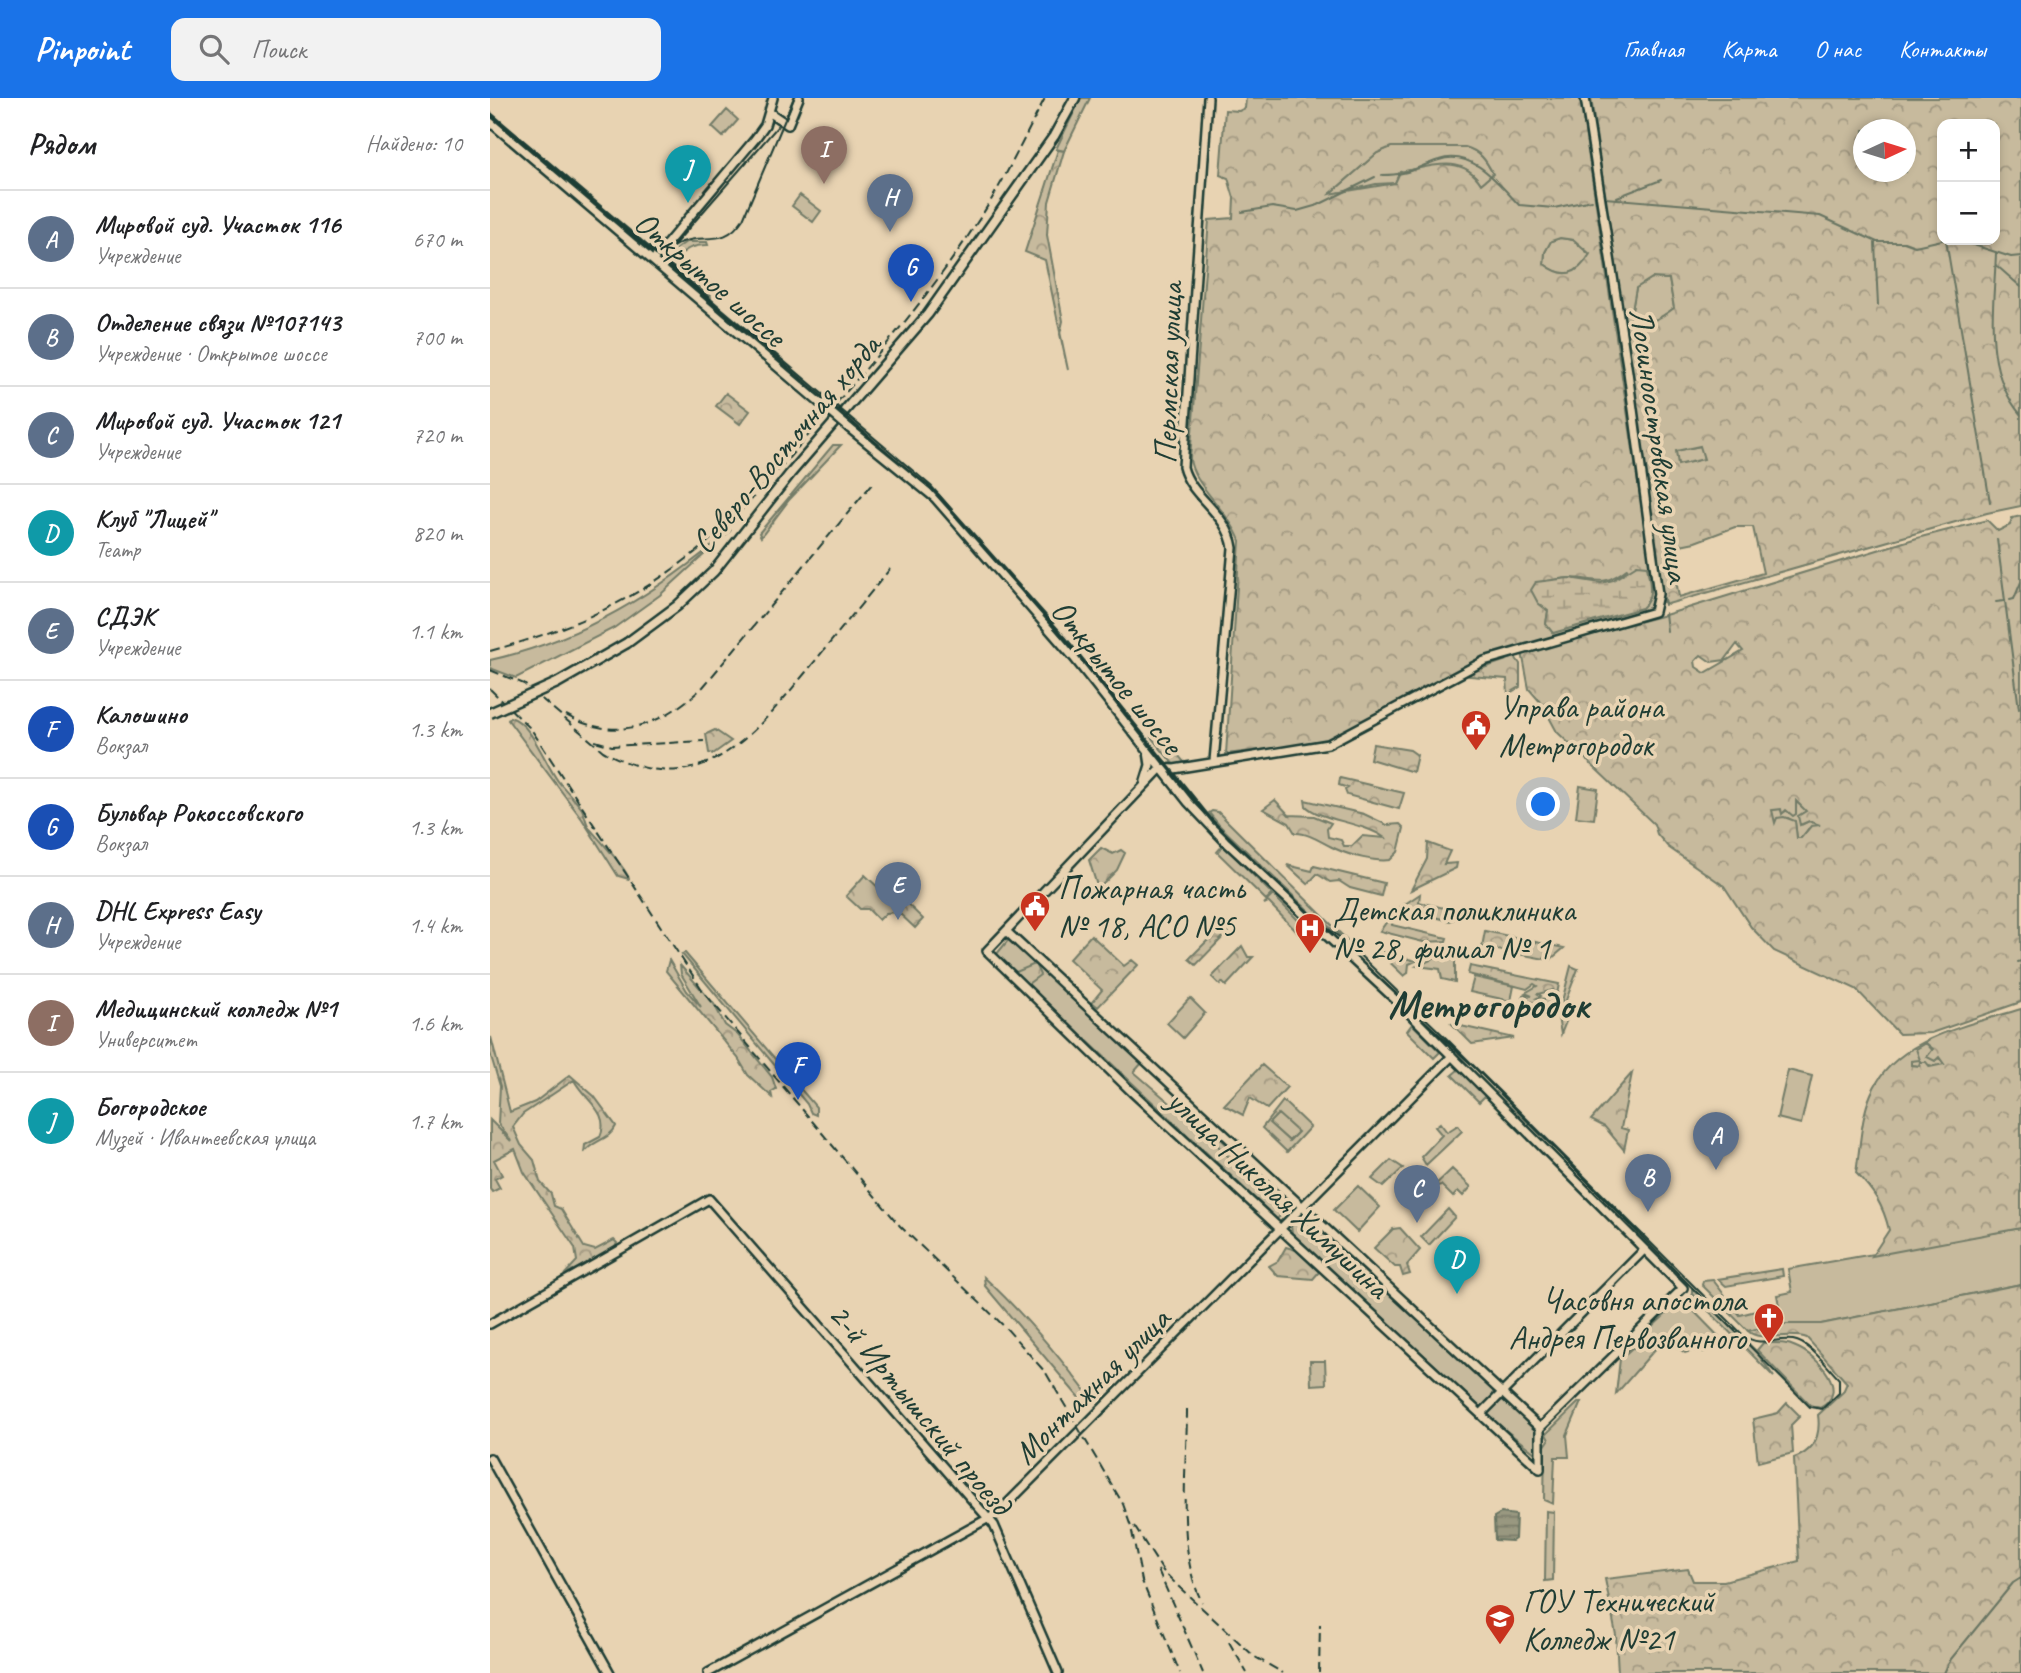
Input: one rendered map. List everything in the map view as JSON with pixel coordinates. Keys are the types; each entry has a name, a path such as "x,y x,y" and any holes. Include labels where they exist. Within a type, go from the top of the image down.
{"main road":[{"name":"Северо-Восточная хорда","path":"490,713 558,682 627,643 677,606 714,571 790,474 928,313 1046,147 1075,98"}],"street":[{"path":"654,259 755,139 773,98"},
{"path":"769,111 788,125 799,98"},
{"name":"Пермская улица","path":"1208,98 1183,467 1188,480 1222,520 1233,548 1214,761"},
{"name":"Лосиноостровская улица","path":"1161,768 1174,769 1328,744 1485,661 1654,612 1658,594 1628,372 1585,98"},
{"name":"Открытое шоссе","path":"490,122 934,498 1075,659 1161,768 1225,841 1370,975 1684,1289 1540,1428"},
{"path":"1143,785 1149,771 1148,751"},
{"path":"1006,931 1161,768"},
{"name":"улица Николая Химушина","path":"1540,1428 1301,1209 1006,931 987,951 1130,1090 1540,1469 1540,1451"},
{"name":"Монтажная улица","path":"708,1673 988,1519 1037,1475 1452,1056"},
{"name":"2-й Иртышский проезд","path":"490,1324 709,1199 994,1525 1059,1673"},
{"path":"1481,1414 1644,1250"},
{"path":"1517,1447 1533,1455 1540,1451 1540,1428"},
{"path":"490,1458 610,1673"}],"green space":[{"path":"1081,98 1090,98 1064,151 1056,149"},
{"path":"1246,98 1580,98 1654,589 1650,607 1643,613 1485,659 1329,742 1226,754 1240,541 1228,519 1197,477 1190,458 1209,220 1233,218 1234,198 1228,178 1220,175 1225,110 1239,111 1245,108","holes":["1391,147 1465,147 1482,157 1493,174 1481,184 1465,168 1434,165 1400,172 1395,183 1330,194 1377,153","1560,238 1574,240 1590,254 1575,271 1558,272 1544,264 1545,252 1551,241","1628,568 1553,633 1546,624 1548,611 1536,582 1570,578 1600,581"]},
{"path":"1591,98 2021,98 2021,506 1987,513 1668,604 1663,602","holes":["1652,278 1669,279 1674,308 1648,322 1630,321 1636,288","1700,446 1704,459 1678,465 1676,451","1735,527 1753,527 1763,573 1679,597 1670,547 1695,542"]},
{"path":"727,110 738,120 723,137 712,127"},
{"path":"1391,147 1465,147 1482,157 1493,174 1481,184 1465,169 1434,166 1400,172 1395,183 1376,184 1329,195 1377,153"},
{"path":"1058,150 1064,151 1049,202 1047,235 1063,321 1060,333 1045,260 1025,252"},
{"path":"800,195 821,211 813,222 792,206"},
{"path":"1560,238 1573,240 1590,255 1580,267 1570,273 1558,272 1544,264 1545,252 1551,241"},
{"path":"686,242 707,242 708,245 687,249 678,259 682,267 691,269 704,281 709,280 711,298 675,263 676,249"},
{"path":"1652,278 1669,279 1674,308 1648,322 1630,321 1636,288"},
{"path":"726,393 750,411 740,424 716,406"},
{"path":"833,445 841,445 789,500 761,537 759,533"},
{"path":"1701,446 1704,460 1678,465 1675,451"},
{"path":"2021,516 2021,1002 1931,1033 1899,1034 1856,989 1774,951 1751,927 1724,886 1668,847 1657,834 1654,824 1557,732 1542,704 1529,689 1522,652 1665,615 1917,538 1987,520 1998,531 2010,525 2012,518","holes":["1737,644 1743,651 1705,673 1696,667 1695,661 1701,655 1711,662 1725,660","1796,801 1806,811 1798,816 1800,825 1809,821 1820,825 1811,826 1801,838 1797,838 1795,821 1784,817 1777,818 1775,823 1772,810 1781,809 1782,814 1786,810 1793,816 1796,814"]},
{"path":"731,530 660,595 614,628 516,678 490,668 490,660 556,640 648,593"},
{"path":"1637,565 1647,566 1650,583 1649,599 1642,608 1553,633 1546,624 1548,611 1538,603 1531,590 1536,582 1569,578 1601,583 1613,580"},
{"path":"1515,657 1520,664 1520,687 1508,694 1507,679 1469,676 1472,672"},
{"path":"510,717 525,727 531,735 558,781 582,809 587,825 618,861 629,879 618,876 582,819 508,720"},
{"path":"715,730 731,741 713,754 709,753 706,734"},
{"path":"1154,730 1185,763 1174,765 1151,737"},
{"path":"1373,744 1410,750 1417,755 1413,772 1370,759"},
{"path":"1340,778 1404,793 1399,809 1347,795 1345,790 1348,788 1339,785"},
{"path":"1580,786 1598,789 1594,819 1576,817"},
{"path":"1275,800 1289,815 1314,816 1331,823 1327,829 1328,837 1341,840 1344,846 1352,846 1362,836 1385,838 1365,828 1312,811 1306,806 1305,800 1364,814 1387,825 1400,824 1404,828 1398,852 1390,860 1370,859 1336,849 1311,836 1295,833 1289,823 1263,809"},
{"path":"1795,801 1807,811 1803,824 1809,821 1820,825 1808,829 1802,838 1797,838 1795,822 1788,818 1778,826 1772,819 1772,810 1781,809 1782,813 1796,806"},
{"path":"1218,812 1349,942 1310,912 1219,825 1209,813"},
{"path":"1428,843 1450,851 1444,864 1457,863 1456,868 1411,890 1427,859"},
{"path":"1223,845 1272,894 1266,900 1217,852"},
{"path":"1101,848 1113,854 1121,850 1125,853 1117,870 1098,889 1089,860"},
{"path":"1287,865 1312,871 1314,866 1384,883 1381,896 1350,888 1339,881 1330,882 1317,874 1308,884"},
{"path":"865,875 883,892 894,891 923,919 915,928 898,912 886,913 879,920 868,909 860,909 846,896"},
{"path":"1420,894 1419,902 1465,913 1450,921 1399,908"},
{"path":"1273,895 1304,926 1298,933 1268,902 1264,904"},
{"path":"1393,913 1392,925 1447,938 1446,941 1423,942 1380,931"},
{"path":"1222,926 1228,932 1196,965 1189,959"},
{"path":"1485,931 1564,948 1550,960 1482,947"},
{"path":"1091,935 1124,966 1132,960 1138,965 1098,1007 1092,1002 1102,990 1069,959"},
{"path":"1009,939 1142,1063 1134,1072 1191,1121 1198,1116 1291,1205 1277,1219 996,955"},
{"path":"1242,946 1248,957 1253,957 1226,986 1222,982 1220,985 1212,977"},
{"path":"1449,946 1455,948 1455,982 1442,979 1440,969 1417,966 1431,960"},
{"path":"1378,951 1416,961 1409,964 1408,973 1404,976"},
{"path":"685,953 816,1107 816,1115 811,1113 807,1104 682,954"},
{"path":"669,960 687,991 701,1007 681,974 680,965 714,1004 725,1025 738,1035 772,1077 776,1089 771,1092 772,1097 748,1075 738,1058 666,971"},
{"path":"1035,964 1040,975 1025,986 1016,972"},
{"path":"1470,966 1559,984 1557,994 1553,990 1538,994 1541,996 1537,998 1556,1000 1551,1018 1519,1011 1508,1015 1510,1006 1523,1003 1523,995 1532,996 1525,993 1537,986 1534,984 1527,989 1468,974"},
{"path":"1571,966 1578,969 1566,1000 1573,1004 1561,1034 1558,1017"},
{"path":"1474,977 1514,986 1511,1001 1470,992"},
{"path":"1190,998 1205,1013 1183,1038 1167,1023"},
{"path":"2021,1009 2021,1228 1872,1256 1889,1230 1877,1199 1856,1173 1868,1103 1882,1075 1897,1059 1936,1036","holes":["1926,1043 1933,1049 1927,1057 1935,1061 1939,1057 1944,1064 1930,1067 1926,1062 1920,1062 1919,1066 1911,1065 1911,1061 1920,1060 1916,1049"]},
{"path":"1412,1024 1440,1052 1434,1058 1407,1031"},
{"path":"1452,1024 1514,1038 1472,1044"},
{"path":"491,1037 510,1112 535,1102 570,1075 594,1096 616,1126 584,1153 585,1145 600,1137 602,1120 574,1080 523,1114 513,1127 521,1145 534,1160 540,1182 551,1194 554,1206 561,1209 584,1247 595,1250 614,1240 617,1243 614,1250 564,1275 577,1261 575,1248 524,1172 515,1149 494,1160 502,1175 495,1179 500,1188 492,1192 490,1189 490,1120 511,1141 498,1123 500,1086 490,1053"},
{"path":"1926,1043 1945,1064 1938,1067 1920,1063 1920,1066 1910,1065 1909,1061 1916,1049"},
{"path":"1262,1065 1287,1087 1267,1109 1250,1098 1243,1115 1224,1105"},
{"path":"1459,1069 1485,1096 1479,1102 1452,1075"},
{"path":"1788,1070 1812,1076 1801,1124 1777,1118"},
{"path":"1632,1073 1621,1128 1628,1130 1624,1150 1605,1127 1591,1120"},
{"path":"1283,1101 1310,1127 1287,1152 1262,1128","holes":["1278,1114 1298,1132 1289,1141 1269,1123"]},
{"path":"1278,1113 1298,1132 1289,1141 1269,1123"},
{"path":"1440,1123 1447,1132 1458,1125 1462,1131 1426,1165 1421,1157 1442,1135 1435,1127"},
{"path":"1208,1127 1239,1156 1246,1170 1220,1148"},
{"path":"1391,1160 1403,1168 1383,1187 1372,1179"},
{"path":"1452,1169 1471,1187 1463,1196 1458,1191 1453,1197 1441,1185 1433,1187"},
{"path":"1358,1186 1380,1207 1357,1232 1334,1210"},
{"path":"1448,1209 1455,1217 1429,1245 1421,1237"},
{"path":"1299,1216 1306,1217 1493,1391 1493,1396 1482,1409 1292,1233 1291,1226"},
{"path":"1400,1228 1420,1250 1407,1265 1410,1274 1403,1276 1400,1267 1395,1267 1374,1248 1393,1229"},
{"path":"2021,1228 2021,1284 1821,1324 1779,1324 1748,1331 1702,1285 1703,1281 1713,1280 1740,1315 1779,1305 1777,1295 1792,1292 1788,1269"},
{"path":"1286,1247 1296,1250 1319,1272 1313,1279 1278,1276 1269,1266 1278,1261"},
{"path":"1782,1269 1783,1276 1726,1286 1718,1279"},
{"path":"984,1277 1067,1367 1092,1400 1086,1406 985,1286"},
{"path":"2021,1284 2021,1673 1618,1673 1616,1635 1605,1579 1688,1569 1693,1581 1724,1581 1799,1561 1794,1458 1807,1451 1815,1442 1818,1415 1843,1392 1847,1383 1807,1338 1768,1337 1748,1331 1779,1324 1821,1324"},
{"path":"1692,1289 1755,1350 1774,1377 1692,1294"},
{"path":"1682,1299 1725,1343 1704,1352 1694,1350 1685,1353 1674,1345 1634,1344"},
{"path":"1763,1343 1792,1345 1813,1358 1828,1374 1832,1384 1829,1401 1820,1408 1810,1405 1757,1350"},
{"path":"1657,1347 1616,1394 1620,1359 1632,1348"},
{"path":"1310,1361 1325,1361 1326,1384 1311,1385"},
{"path":"1500,1397 1536,1429 1535,1453 1485,1414"},
{"path":"1579,1402 1567,1435 1569,1457 1555,1457 1553,1504 1544,1500 1545,1446 1549,1440 1546,1434"},
{"path":"1787,1403 1800,1416 1791,1425 1793,1453 1758,1462 1753,1419 1778,1413"},
{"path":"1546,1511 1554,1512 1553,1580 1545,1581"}],"shaded area":[{"path":"1501,1513 1516,1515 1515,1539 1512,1541 1495,1540 1494,1517"}],"waterway":[{"path":"1382,175 1405,172 1439,160 1463,159 1474,163 1494,178 1519,205 1554,208 1592,200"},
{"path":"1242,212 1272,207 1297,211 1318,205 1375,177"},
{"path":"1617,197 1661,180"},
{"path":"1605,198 1820,216 1877,242 1904,242 1915,246 1937,241"},
{"path":"1875,243 1878,305"},
{"path":"1947,245 1990,502"},
{"path":"1974,245 2011,257 2021,256"},
{"path":"1996,253 1993,317 1995,358 2000,378 2021,415"},
{"path":"1996,265 2021,287"},
{"path":"1997,539 2019,709"},
{"path":"2010,600 2014,599 2021,582"},
{"path":"1664,598 1665,605"},
{"path":"1996,602 2004,601"},
{"path":"1665,613 1667,631"},
{"path":"1944,1673 1951,1659 2013,1583 2021,1578"}],"tram line":[{"path":"651,250 664,251 682,242 722,237 736,228 743,219 794,98"},
{"path":"490,112 931,486 1066,638 1213,821 1309,914 1346,942 1446,1038 1744,1336 1762,1342 1800,1342 1818,1356 1839,1379 1839,1393 1822,1409 1810,1407 1475,1068 1213,823 1065,640 931,489 490,114"},
{"path":"674,245 778,126"}],"railway":[{"path":"490,651 562,628 608,608 673,569 729,522 855,381 938,278 995,193 1045,98"},
{"path":"566,715 585,724 622,729 656,720 688,700 703,687 872,484"},
{"path":"490,670 524,684 603,751 637,766 667,771 694,767 719,757 742,741 764,720 890,569"},
{"path":"490,689 531,729 703,991 900,1226 1006,1328 1046,1373 1123,1504 1131,1527 1142,1581 1180,1673"},
{"path":"595,741 612,746 704,741"},
{"path":"1187,1409 1186,1534 1194,1582 1202,1602"},
{"path":"1134,1526 1163,1571 1178,1586 1255,1657 1283,1673"},
{"path":"1158,1570 1203,1673"},
{"path":"1319,1673 1320,1624"},
{"path":"1229,1642 1247,1673"}],"place":[{"name":"Медицинский колледж №1","path":"824,184"},
{"name":"Богородское","path":"688,203"},
{"name":"DHL Express Easy","path":"890,232"},
{"name":"Бульвар Рокоссовского","path":"911,302"},
{"name":"Управа района Метрогородок","path":"1476,752"},
{"name":"СДЭК","path":"898,920"},
{"name":"Пожарная часть № 18, АСО №5","path":"1035,933"},
{"name":"Детская поликлиника № 28, филиал № 1","path":"1310,955"},
{"name":"Калошино","path":"798,1100"},
{"name":"Мировой суд. Участок 116","path":"1716,1170"},
{"name":"Отделение связи №107143","path":"1648,1212"},
{"name":"Мировой суд. Участок 121","path":"1417,1223"},
{"name":"Клуб \"Лицей\"","path":"1457,1294"},
{"name":"Часовня апостола Андрея Первозванного","path":"1769,1345"},
{"name":"ГОУ Технический Колледж №21","path":"1500,1646"}],"district":[{"name":"Метрогородок","path":"1489,1004"}]}
